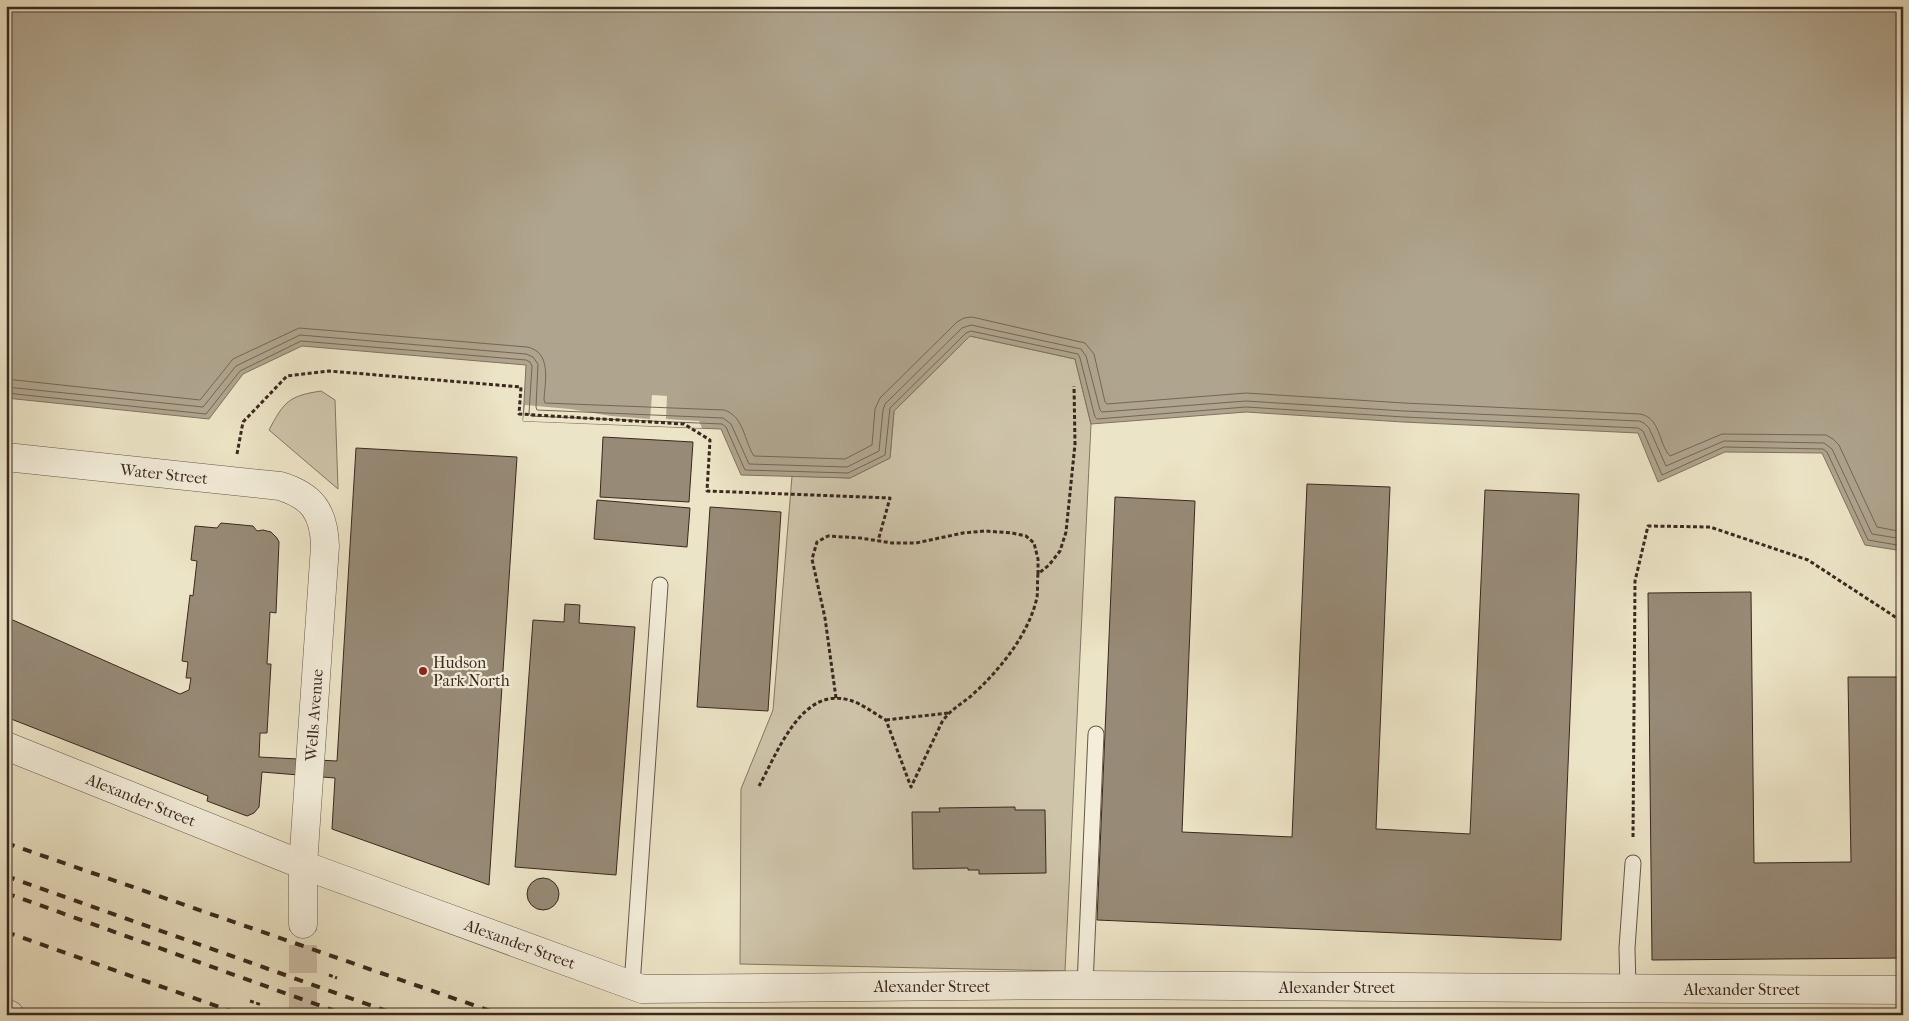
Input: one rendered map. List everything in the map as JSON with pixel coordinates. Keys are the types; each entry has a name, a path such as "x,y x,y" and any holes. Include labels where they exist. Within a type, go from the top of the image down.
{"street":[{"name":"Water Street","path":"6,457 280,486 299,493 315,507"},
{"name":"Wells Avenue","path":"303,924 303,865 325,546 320,516 315,507"},
{"name":"Alexander Street","path":"6,746 303,865 642,989 1085,985 1903,990"},
{"path":"6,1013 10,1015"}],"lane":[{"path":"632,985 660,585"},
{"path":"1085,985 1096,734"},
{"path":"1628,988 1627,948 1633,862"}],"path":[{"path":"232,481 243,422 287,376 329,371 521,387 519,414 684,424 710,440 706,491 890,498 878,541"},
{"path":"1038,574 1049,565 1060,551 1066,532 1075,444 1074,386"},
{"path":"1633,837 1635,580 1648,526 1710,528 1808,560 1903,622"},
{"path":"836,698 826,618 812,559 817,542 828,536 892,543 916,543 963,533 985,531 1026,536 1034,543 1038,559 1037,597 1028,624 996,672 969,698 948,713 911,787 886,720"},
{"path":"759,786 795,720 822,699 850,700 886,720 948,713"},
{"path":"329,975 338,978"},
{"path":"250,1001 262,1005"}],"shaded area":[{"path":"970,336 1075,359 1091,424 1065,971 740,964 741,789 773,710 792,476 850,478 890,458 894,411"},
{"path":"321,391 335,400 338,489 269,430 288,402 301,395"}],"water":[{"path":"6,6 1903,6 1903,551 1865,545 1822,453 1725,452 1658,482 1638,433 1403,422 1246,412 1091,424 1075,359 970,336 894,411 890,458 850,478 741,475 721,429 523,421 526,365 302,346 243,374 209,419 6,398"}],"pier":[{"path":"652,395 667,396 666,419 699,421 702,428 523,421 525,405 650,419"}],"building":[{"path":"603,437 693,442 689,502 600,497"},
{"name":"Hudson Park North","path":"356,448 517,457 489,885 332,829 335,778 262,772 259,807 254,813 247,816 207,801 208,796 6,717 6,617 180,694 189,690 191,678 186,678 188,662 182,661 190,595 193,596 197,561 191,560 195,526 217,528 221,523 253,526 257,531 271,532 279,542 276,613 270,612 267,664 271,664 267,733 260,733 259,757 337,761"},
{"path":"1307,484 1390,487 1376,829 1470,834 1485,490 1579,494 1561,940 1097,920 1115,497 1195,501 1182,832 1292,837"},
{"path":"597,500 690,508 687,547 594,539"},
{"path":"710,507 781,512 768,711 697,707"},
{"path":"1751,592 1754,863 1851,862 1848,677 1903,677 1903,958 1652,960 1648,593"},
{"path":"565,604 580,605 579,623 635,627 616,875 515,867 533,620 564,622"},
{"path":"1015,807 1015,810 1045,810 1046,873 979,874 979,870 968,870 968,868 913,869 912,812 940,812 939,808"},
{"path":"543,878 549,879 554,883 558,888 558,900 554,905 549,909 543,910 537,909 532,905 528,900 527,894 528,888 532,883 537,879"}],"tunnel":[{"path":"303,924 303,1015"}],"railway":[{"path":"6,843 502,1015"},
{"path":"6,876 398,1015"},
{"path":"6,893 346,1015"},
{"path":"6,932 242,1015"}],"place":[{"name":"Hudson Park North","path":"423,671"}]}
